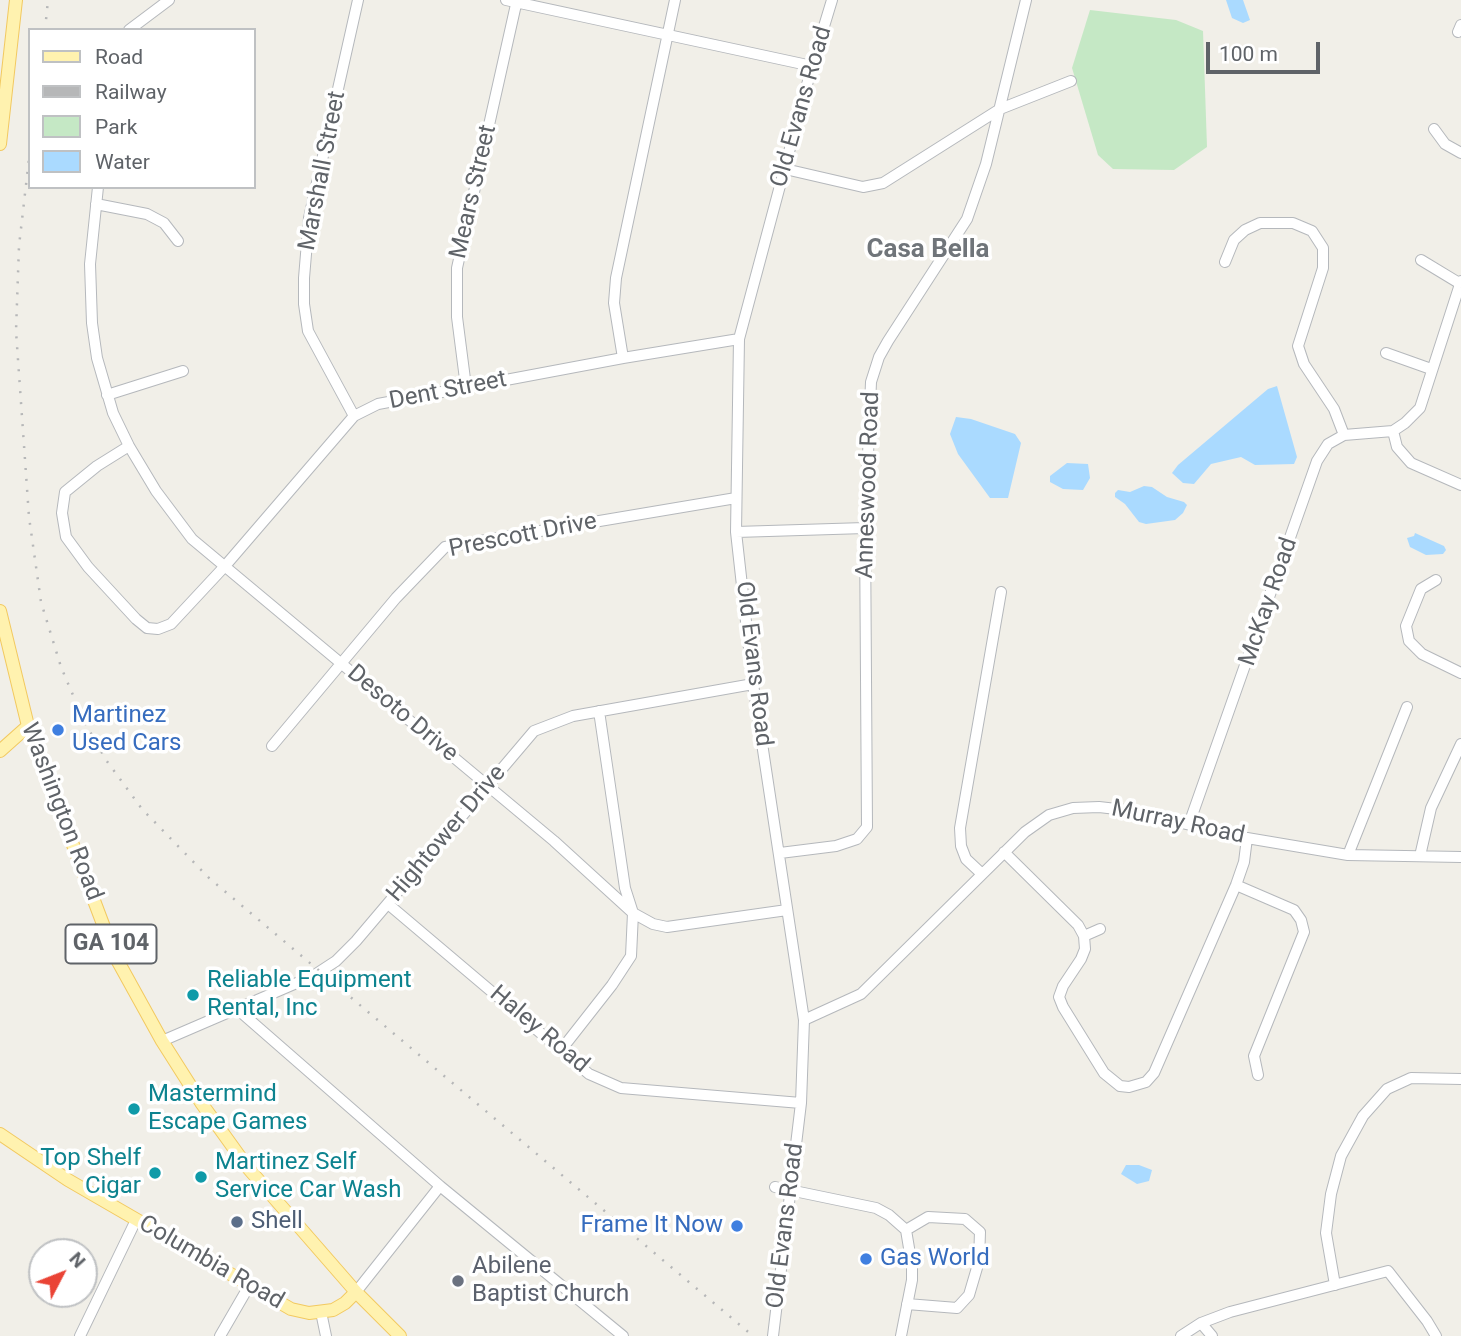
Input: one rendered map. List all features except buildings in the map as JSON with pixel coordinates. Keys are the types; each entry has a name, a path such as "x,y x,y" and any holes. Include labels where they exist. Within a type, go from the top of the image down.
{"main road":[{"path":"0,144 16,0"},
{"name":"Washington Road","path":"0,611 28,726 116,956 162,1041 202,1104 248,1168 356,1292 400,1336"},
{"path":"0,751 28,726"},
{"name":"Columbia Road","path":"0,1134 68,1180 291,1310 321,1312"},
{"path":"321,1312 339,1308 356,1292"}],"street":[{"path":"132,28 169,0"},
{"name":"Marshall Street","path":"354,416 308,331 304,278 309,218 358,0"},
{"path":"623,358 614,303 616,278 675,0"},
{"name":"Old Evans Road","path":"773,1336 801,1103 804,1020 753,684 736,532 739,339 832,0"},
{"name":"Anneswood Road","path":"780,853 836,846 857,839 867,827 865,528 871,382 879,357 888,341 967,219 986,164 1026,0"},
{"path":"514,1 812,66"},
{"name":"Mears Street","path":"466,387 457,317 457,268 514,1"},
{"path":"785,169 863,187 883,183 1000,109 1071,81"},
{"path":"1434,129 1445,144 1461,153"},
{"name":"Desoto Drive","path":"98,189 90,264 92,323 97,358 113,413 130,446 156,491 192,539 554,841 633,913 653,924 667,927 788,910"},
{"path":"96,204 148,214 164,223 178,241"},
{"path":"1225,262 1234,240 1245,230 1260,223 1293,223 1312,232 1323,247 1323,268 1298,346 1304,364 1334,409 1344,435 1393,431 1420,408 1460,282 1421,260"},
{"name":"Dent Street","path":"130,446 97,466 65,492 62,513 66,537 88,567 136,619 147,628 158,629 171,624 225,566 354,416 378,404 739,339"},
{"path":"1386,353 1431,369"},
{"path":"107,395 183,371"},
{"path":"1393,431 1397,447 1410,463 1461,485"},
{"name":"McKay Road","path":"1189,824 1317,461 1328,444 1344,435"},
{"name":"Prescott Drive","path":"272,746 420,571 445,547 736,498"},
{"path":"736,532 865,528"},
{"path":"1436,580 1421,589 1406,626 1409,641 1422,654 1461,673"},
{"path":"982,874 966,859 961,846 960,828 1001,592"},
{"name":"Hightower Drive","path":"162,1041 313,976 329,966 356,941 534,731 573,716 753,684"},
{"path":"1348,855 1407,706"},
{"path":"561,1049 612,985 631,956 633,913 625,888 599,711"},
{"path":"1420,856 1431,808 1461,744"},
{"name":"Murray Road","path":"804,1020 861,995 1004,852 1049,815 1073,808 1125,810 1247,838 1348,855 1461,857"},
{"path":"1004,852 1077,925 1084,936 1085,948 1081,959 1059,997 1104,1073 1120,1086 1129,1087 1146,1082 1154,1073 1236,885 1244,862 1247,838"},
{"path":"1236,885 1294,910 1301,920 1304,932 1254,1056 1258,1075"},
{"name":"Haley Road","path":"388,904 589,1074 621,1088 801,1103"},
{"path":"1084,936 1100,929"},
{"path":"236,1008 440,1186 623,1336"},
{"path":"1335,1285 1326,1233 1331,1194 1341,1156 1363,1116 1387,1089 1411,1079 1461,1079"},
{"path":"356,1292 440,1186"},
{"path":"775,1188 876,1208 906,1230 912,1266 901,1336"},
{"path":"906,1230 929,1217 965,1219 980,1233 979,1261 970,1295 957,1308 908,1304"},
{"path":"80,1336 136,1220"},
{"path":"1181,1336 1230,1312 1388,1271 1436,1336"},
{"path":"220,1336 249,1286"},
{"path":"321,1312 326,1336"},
{"path":"1201,1324 1212,1336"}],"green space":[{"path":"1090,10 1176,20 1203,31 1207,147 1174,170 1113,169 1098,155 1072,68"}],"water":[{"path":"1226,0 1243,0 1250,20 1243,23 1232,18"},
{"path":"1277,386 1297,457 1294,464 1255,465 1241,457 1211,464 1194,484 1183,483 1172,473 1268,389"},
{"path":"956,417 971,419 1015,434 1021,443 1008,498 990,498 958,454 950,434"},
{"path":"1067,463 1088,464 1090,478 1083,490 1063,489 1050,482 1050,476"},
{"path":"1144,486 1184,502 1187,505 1183,513 1175,520 1146,524 1139,522 1125,504 1115,497 1115,493 1118,490 1130,492"},
{"path":"1415,533 1444,546 1446,550 1443,554 1426,555 1410,547 1407,538"},
{"path":"1126,1165 1139,1165 1152,1170 1149,1181 1137,1184 1121,1174"}],"railway":[{"path":"45,28 48,0"},
{"path":"28,167 19,246 16,331 29,517 41,602 61,667 84,721 106,760 142,809 209,878 753,1336"}],"place":[{"name":"Martinez Used Cars","path":"58,730"},
{"name":"Reliable Equipment Rental, Inc","path":"193,995"},
{"name":"Mastermind Escape Games","path":"134,1109"},
{"name":"Top Shelf Cigar","path":"155,1173"},
{"name":"Martinez Self Service Car Wash","path":"201,1177"},
{"name":"Shell","path":"237,1222"},
{"name":"Frame It Now","path":"737,1226"},
{"name":"Gas World","path":"866,1259"},
{"name":"Abilene Baptist Church","path":"458,1281"}],"district":[{"name":"Casa Bella","path":"928,250"}]}
